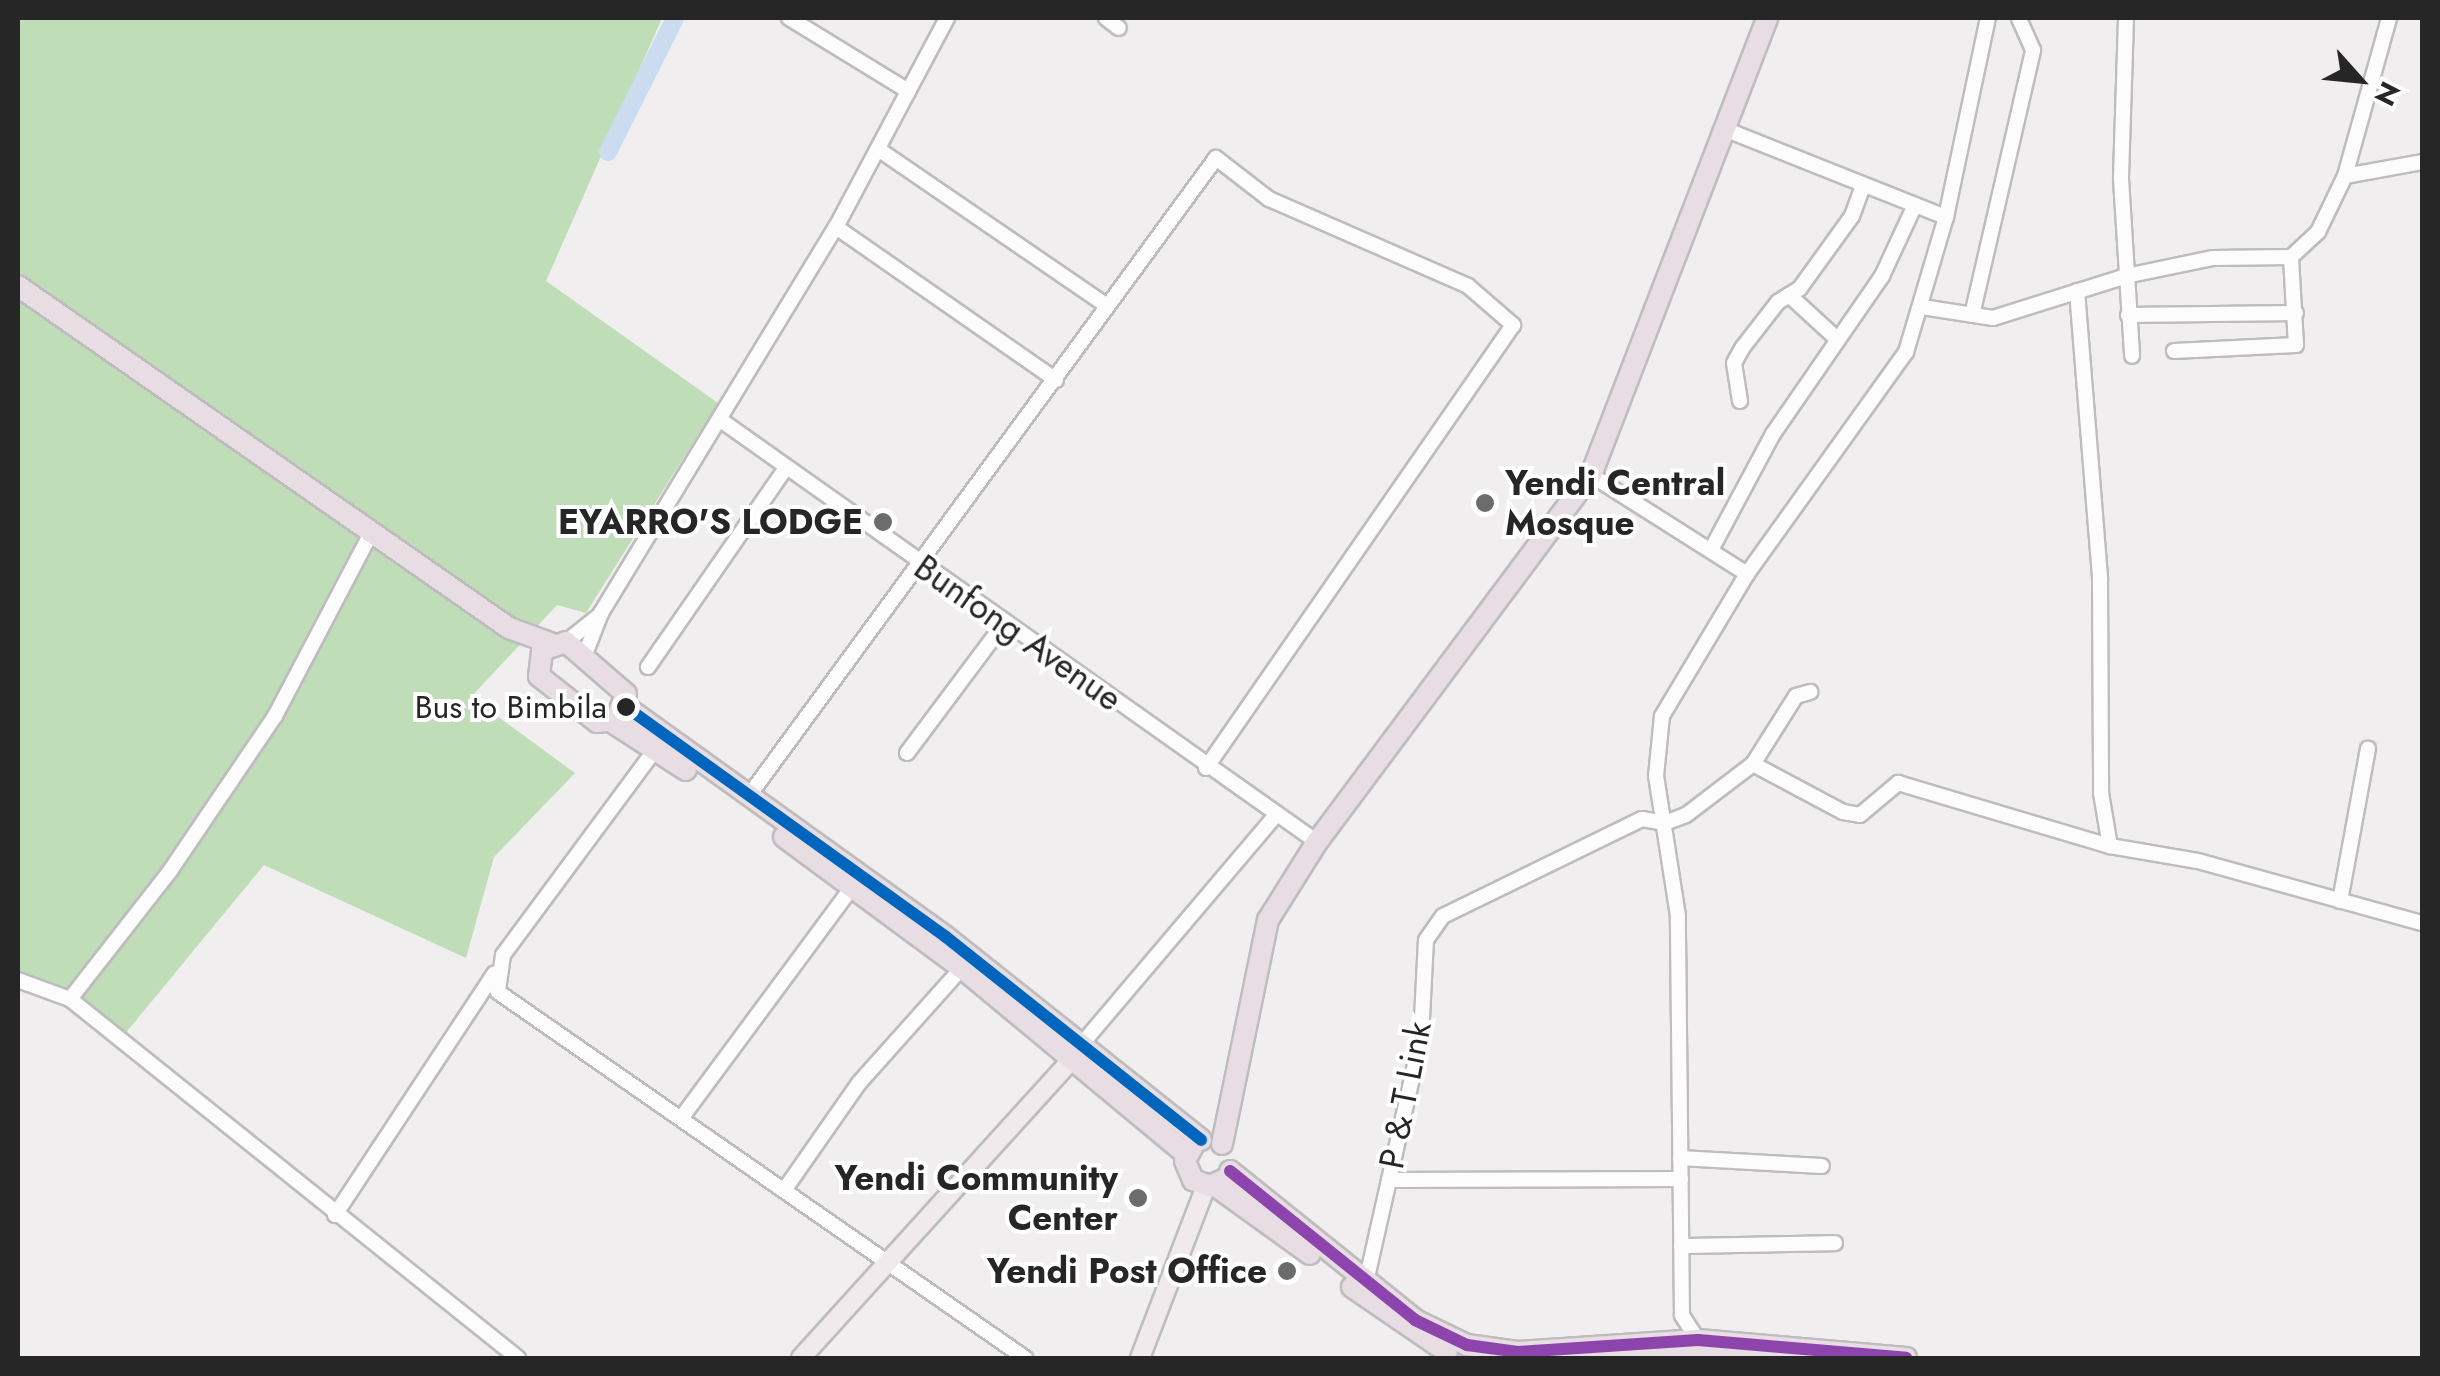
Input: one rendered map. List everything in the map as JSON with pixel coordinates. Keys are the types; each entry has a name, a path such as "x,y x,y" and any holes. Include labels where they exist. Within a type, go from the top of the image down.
{"highway":[{"path":"1204,1160 1224,1107 1268,920 1316,842 1592,475 1767,18"},
{"path":"18,286 509,628 558,643 584,658 622,688 619,714 654,751 852,886 1076,1053"},
{"path":"509,628 536,664 539,676 597,722 619,714"},
{"path":"536,664 558,643"},
{"path":"619,714 748,797 946,937 1076,1053 1418,1339 1470,1358"},
{"path":"1204,1160 1230,1171 1415,1320 1467,1345 1518,1352 1664,1341 1758,1358"},
{"path":"1562,1358 1612,1358 1693,1349 1906,1358"}],"main road":[{"path":"801,1358 888,1266 1076,1053"},
{"path":"1140,1358 1188,1230 1204,1160"}],"street":[{"path":"789,18 908,91"},
{"path":"584,658 601,614 722,421 836,227 947,18"},
{"path":"1106,18 1119,28"},
{"path":"1693,1349 1682,1315 1678,916 1656,776 1662,716 1747,574 1860,423 1906,352 1946,217 1988,18"},
{"path":"1972,315 2033,50 2019,18"},
{"path":"2126,18 2120,82 2132,356"},
{"path":"1922,307 1992,318 2126,276 2213,258 2291,257 2318,232 2345,176 2389,18"},
{"path":"1722,128 1862,189 1946,217"},
{"path":"878,149 1106,306"},
{"path":"748,797 1216,158 1269,199 1468,286 1514,325 1206,768"},
{"path":"2345,176 2422,162"},
{"path":"1740,401 1734,363 1852,216 1862,189"},
{"path":"1711,550 1836,338 1882,276 1915,205"},
{"path":"836,227 1056,380"},
{"path":"2174,351 2296,345 2291,257"},
{"path":"2077,292 2100,580 2101,792 2110,846"},
{"path":"1789,295 1836,338"},
{"path":"2128,316 2296,313"},
{"name":"Bunfong Avenue","path":"722,421 1206,768 1316,842"},
{"path":"648,668 785,469"},
{"path":"1592,475 1747,574"},
{"path":"70,998 170,871 275,716 371,532"},
{"path":"558,643 601,614"},
{"path":"907,753 1005,622"},
{"path":"1665,823 1753,764 1796,696 1810,692"},
{"path":"2340,901 2368,749"},
{"path":"335,1215 494,973 654,751"},
{"path":"1753,764 1843,812 1860,815 1898,783 2110,846 2198,861 2422,923"},
{"path":"1076,1053 1276,814"},
{"name":"P & T Link","path":"1366,1282 1421,1038 1426,940 1443,916 1642,818 1665,823"},
{"path":"682,1118 852,886"},
{"path":"785,1188 860,1083 962,968"},
{"path":"494,973 498,992 785,1188 888,1266 1026,1358"},
{"path":"18,980 70,998 335,1215 518,1358"},
{"path":"1680,1158 1822,1166"},
{"path":"1389,1180 1681,1180"},
{"path":"1681,1246 1835,1244"},
{"path":"1664,1341 1682,1315"}],"green space":[{"path":"18,18 662,18 546,281 718,403 586,613 557,605 471,697 575,773 494,857 466,958 264,865 124,1035 18,977"}],"waterway":[{"path":"608,152 675,18"}],"transit line":[{"path":"626,707 946,937 1201,1140"},
{"path":"1230,1171 1415,1320 1467,1345 1518,1352 1698,1340 1906,1358"}],"place":[{"name":"Yendi Central Mosque","path":"1485,503"},
{"name":"EYARRO'S LODGE","path":"883,522"},
{"name":"Bus to Bimbila","path":"626,707"},
{"name":"Yendi Community Center","path":"1138,1198"},
{"name":"Yendi Post Office","path":"1287,1271"}]}
